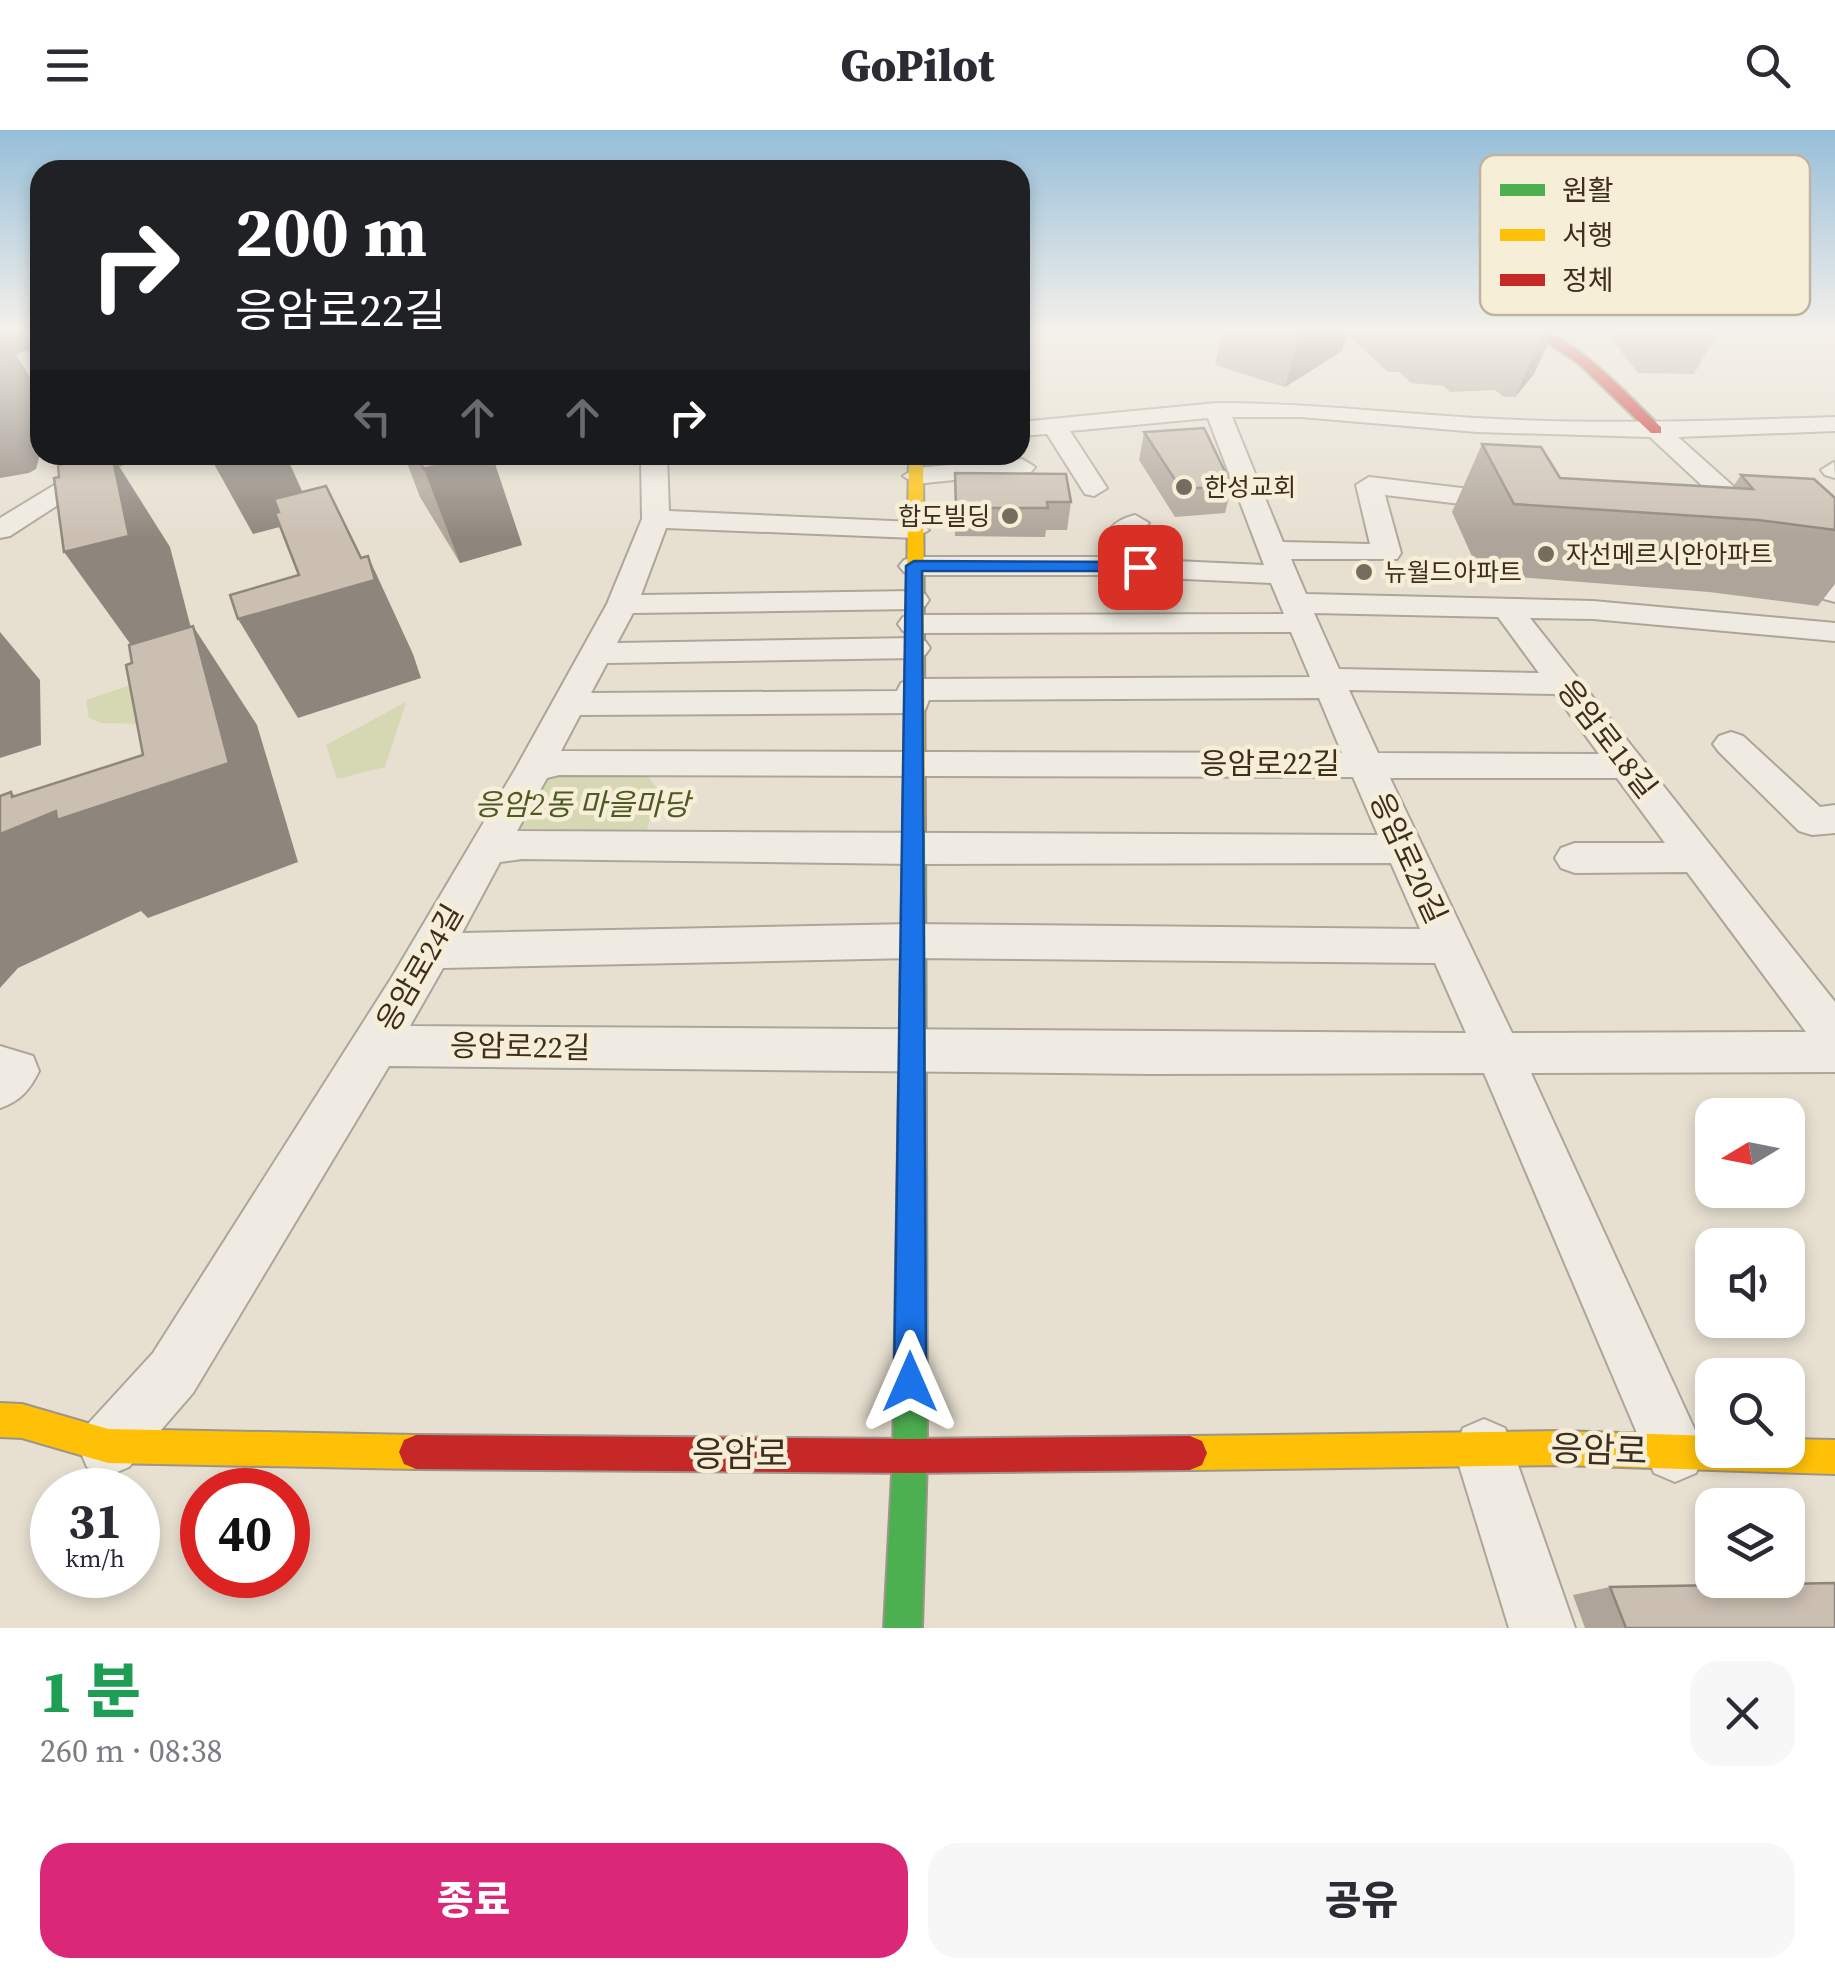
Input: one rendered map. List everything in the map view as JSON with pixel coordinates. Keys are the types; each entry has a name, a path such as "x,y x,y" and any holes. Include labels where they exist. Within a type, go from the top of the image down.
{"street":[{"path":"1623,399 1835,593"},
{"path":"1030,428 1217,410 1301,410 1477,424 1656,430 1835,424"},
{"name":"응암로20길","path":"1217,410 1364,764 1499,1054 1675,1452"},
{"path":"1054,426 1094,488"},
{"path":"0,530 106,465"},
{"name":"응암로24길","path":"108,1446 173,1373 431,951 534,768 622,604 656,519 654,465"},
{"path":"903,1628 910,1456 916,465 1022,467"},
{"path":"594,653 1288,588 1387,553 1369,484 1540,506"},
{"path":"656,519 914,530"},
{"path":"1116,566 1116,537 1135,523"},
{"path":"1731,529 1835,563"},
{"path":"914,566 1116,566 1288,588 1835,632"},
{"path":"622,604 914,624"},
{"name":"응암로18길","path":"1505,606 1835,1036"},
{"path":"567,704 1331,683 1563,684"},
{"path":"1731,744 1812,820 1835,818"},
{"name":"응암로22길","path":"534,768 559,763 1628,766"},
{"path":"488,850 522,845 913,850 1404,849"},
{"path":"1575,858 1698,857"},
{"path":"431,951 912,941 1448,946"},
{"name":"응암로22길","path":"370,1052 389,1046 1499,1054"},
{"path":"1499,1054 1835,1052"},
{"path":"0,1066 16,1071 0,1087"},
{"name":"응암로","path":"7,1431 108,1446 910,1456 1484,1448 1835,1458"},
{"path":"1484,1448 1542,1628"}],"green space":[{"path":"148,679 143,724 101,723 89,718 86,700"},
{"path":"406,702 385,767 337,779 326,745"},
{"name":"응암2동 마을마당","path":"645,773 659,790 642,846 513,839 529,775"}],"building":[{"path":"1204,428 1232,486 1181,489 1144,432"},
{"path":"1482,444 1541,447 1560,478 1753,489 1741,475 1814,479 1835,498 1835,530 1758,520 1514,504"},
{"path":"58,465 114,465 129,536 64,552 54,478 59,477"},
{"path":"955,473 1066,474 1071,502 1047,502 1048,508 956,508"},
{"path":"326,486 361,558 368,556 375,580 238,619 230,595 299,575 275,513 279,512 274,499"},
{"path":"193,626 229,763 57,820 56,811 0,834 0,796 11,792 12,797 143,755 126,665 132,663 129,645"},
{"path":"1835,1583 1835,1628 1626,1628 1610,1587 1695,1585 1695,1598 1805,1598 1805,1584"}],"traffic: fast":[{"path":"903,1628 910,1456 914,830"}],"traffic: slow":[{"path":"914,830 916,465"},
{"path":"0,1420 22,1421 108,1446 416,1452"},
{"path":"1190,1453 1561,1448 1835,1457"}],"traffic: jam":[{"path":"1623,399 1656,430"},
{"path":"416,1452 910,1456 1190,1453"}],"place":[{"name":"한성교회","path":"1184,487"},
{"name":"합도빌딩","path":"1010,516"},
{"name":"자선메르시안아파트","path":"1546,554"},
{"name":"뉴월드아파트","path":"1364,572"}],"route":[{"path":"910,1382 914,566 1140,567"}]}
